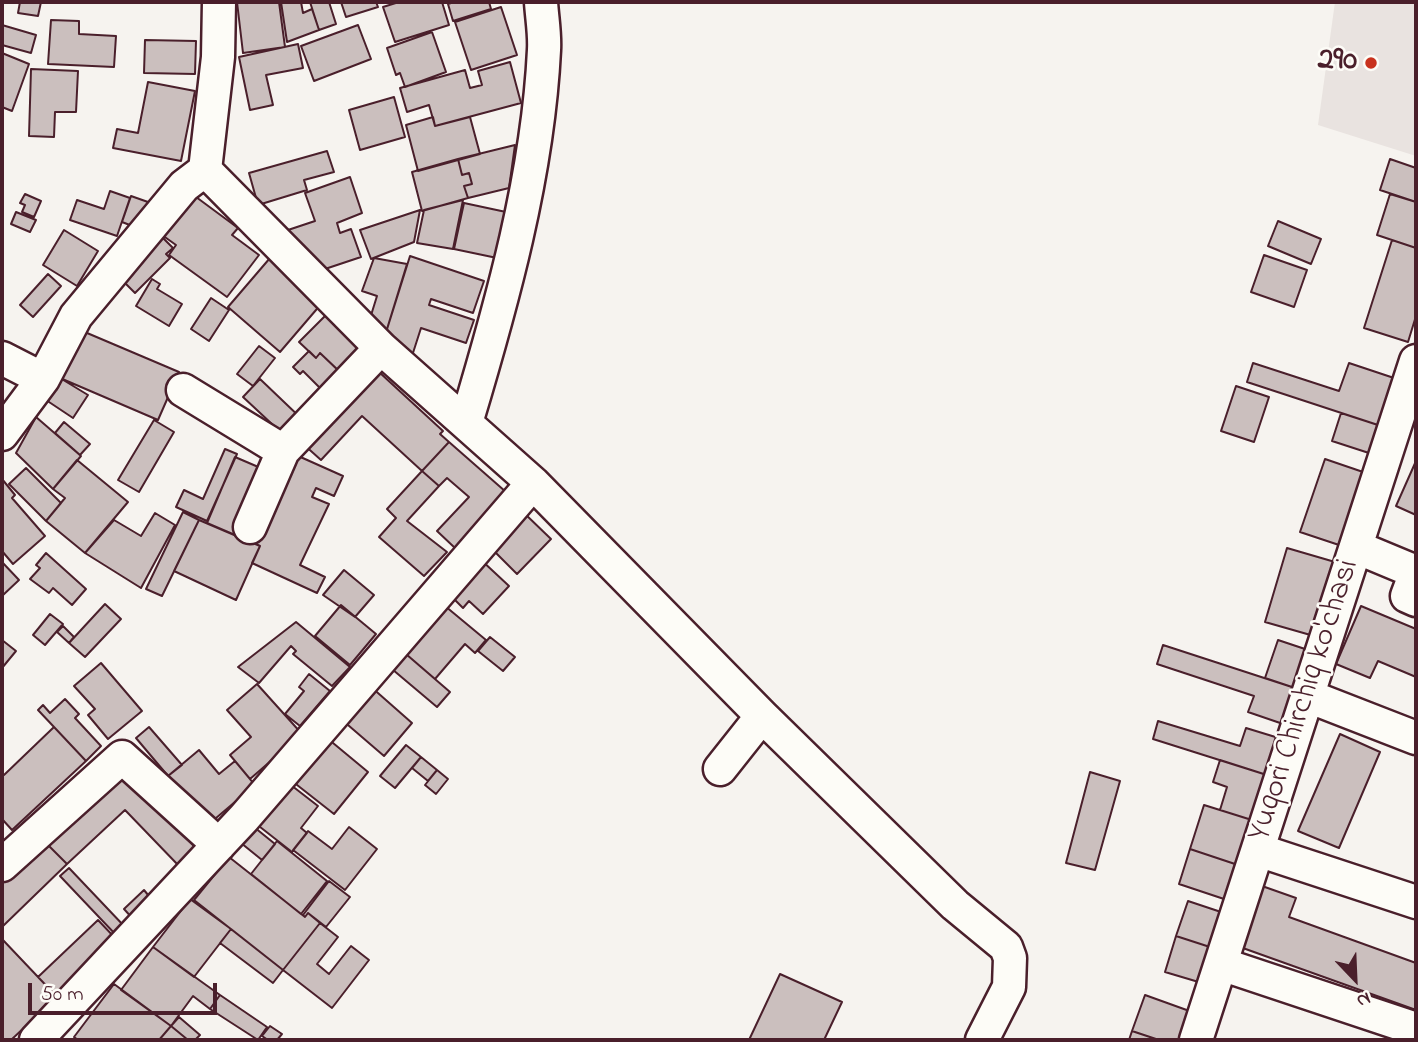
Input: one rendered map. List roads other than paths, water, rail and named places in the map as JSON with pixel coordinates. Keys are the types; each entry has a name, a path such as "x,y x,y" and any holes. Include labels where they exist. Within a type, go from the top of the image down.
{"street":[{"path":"219,2 214,180 381,348 533,483 762,716 955,905 1009,953 1009,987 982,1040"},
{"path":"466,423 515,245 526,189 544,48 541,2"},
{"path":"2,434 43,379 76,316 184,186 214,180"},
{"path":"250,527 283,451 381,348"},
{"path":"2,358 43,379"},
{"name":"Yuqori Chirchiq ko'chasi","path":"1196,1040 1356,547 1408,415 1416,362"},
{"path":"183,390 283,451"},
{"path":"37,1040 219,845 533,483"},
{"path":"1356,547 1416,572 1407,596 1416,600"},
{"path":"1308,696 1416,738"},
{"path":"720,769 762,716"},
{"path":"2,865 122,757 219,845"},
{"path":"1258,850 1416,902"},
{"path":"1221,964 1416,1029"}],"place":[{"name":"290","path":"1371,63"}]}
